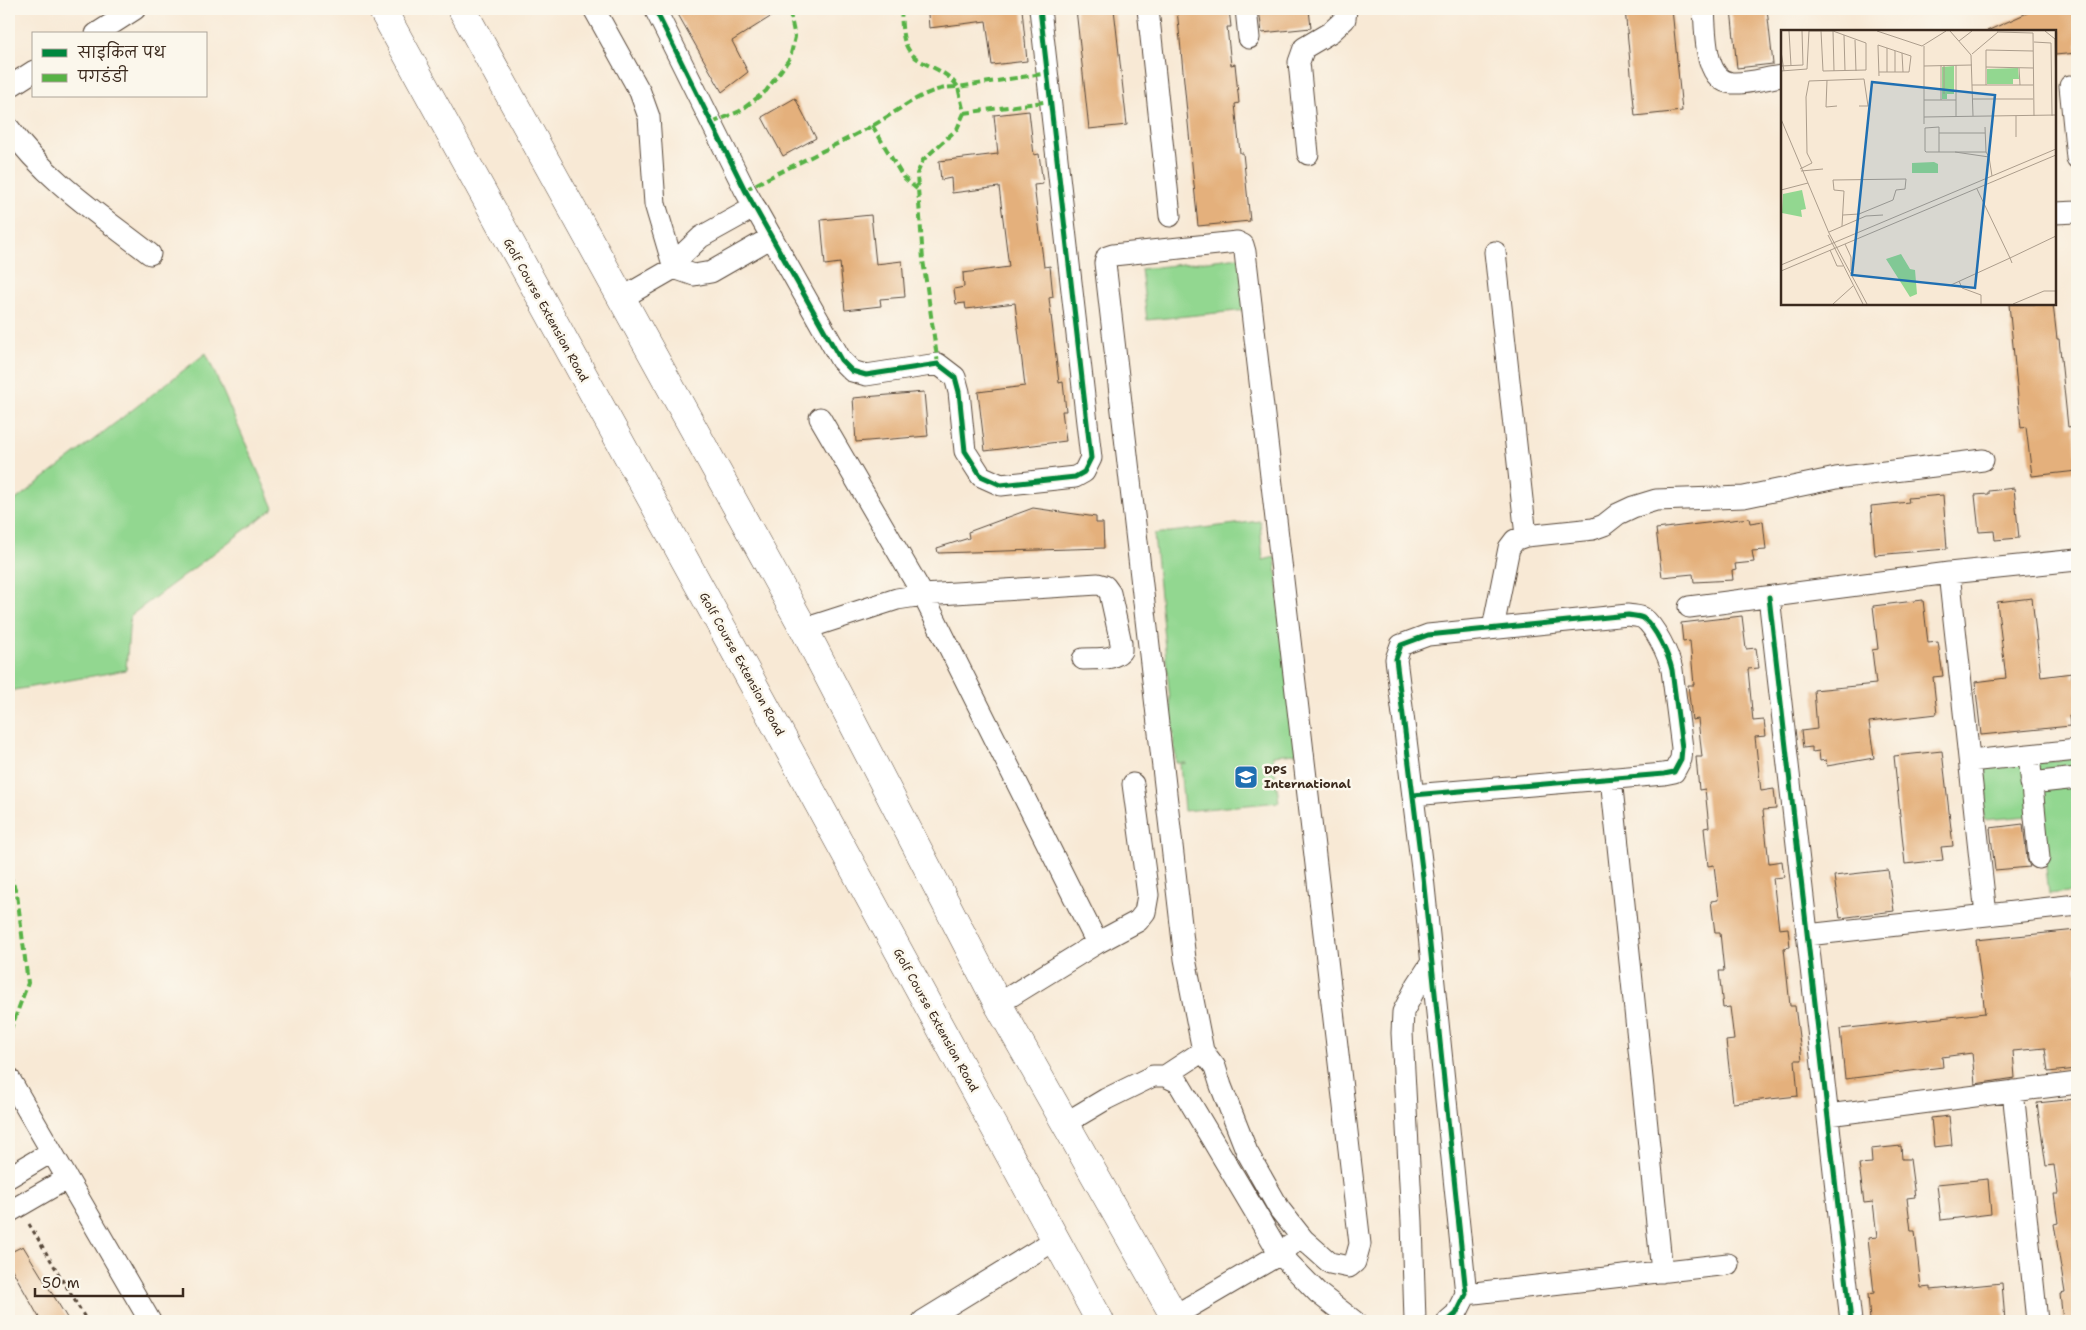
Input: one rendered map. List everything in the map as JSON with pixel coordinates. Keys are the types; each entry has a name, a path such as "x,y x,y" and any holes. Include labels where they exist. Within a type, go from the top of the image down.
{"main road":[{"name":"Golf Course Extension Road","path":"382,9 768,711 1100,1321"},
{"path":"462,9 804,629 998,1004 1175,1318"}],"street":[{"path":"99,32 135,9"},
{"path":"594,9 640,92 649,117 655,204 674,268"},
{"path":"655,9 750,198 841,360 852,371 866,375 938,364 955,378 959,392 965,451 981,476 1001,485 1075,477 1084,472 1091,458 1040,9"},
{"path":"1148,9 1170,216"},
{"path":"1246,9 1249,38"},
{"path":"1308,154 1299,62 1304,48 1331,32 1345,18 1346,9"},
{"path":"1704,9 1707,49 1711,67 1719,78 1731,83 1781,76"},
{"path":"9,86 32,73"},
{"path":"2070,86 2077,158"},
{"path":"9,128 23,148 54,180 150,254"},
{"path":"622,298 674,268 682,255 701,237 750,198"},
{"path":"2056,213 2077,212"},
{"path":"674,268 694,275 711,272 772,237"},
{"path":"1237,242 1243,245 1245,252 1360,1244 1355,1262 1349,1267 1330,1263 1303,1239 1280,1210 1247,1152 1221,1086 1215,1067 1203,1051 1185,959 1105,263 1107,257 1112,255 1237,242"},
{"path":"1495,252 1526,536"},
{"path":"820,418 923,595 1097,943"},
{"path":"1493,628 1509,548 1515,540 1526,536 1593,529 1604,525 1618,514 1633,506 1656,500 1744,497 1836,478 1983,460"},
{"path":"1689,607 1949,573 2077,560"},
{"path":"1949,573 1986,915"},
{"path":"804,629 890,601 923,595 1098,584 1105,586 1110,593 1121,651 1110,658 1083,659"},
{"path":"1769,597 1851,1321"},
{"path":"1413,796 1674,772 1680,759 1682,748 1670,660 1649,623 1642,617 1628,615 1428,635 1401,645 1396,660 1432,962 1466,1294 1456,1314 1448,1321"},
{"path":"1970,761 2077,750"},
{"path":"2029,755 2039,858"},
{"path":"1612,778 1662,1272"},
{"path":"2031,783 2077,778"},
{"path":"998,1004 1097,943 1138,921 1145,912 1148,895 1133,784"},
{"path":"1807,935 2077,905"},
{"path":"1415,1321 1402,1033 1403,1012 1432,962"},
{"path":"1165,1076 1203,1051"},
{"path":"1064,1124 1106,1099 1153,1076 1165,1076 1178,1082 1280,1254 1318,1293 1354,1321"},
{"path":"9,1078 150,1321"},
{"path":"1828,1115 2077,1083"},
{"path":"1191,1104 1221,1086"},
{"path":"2013,1091 2036,1321"},
{"path":"9,1177 51,1152"},
{"path":"14,1209 66,1179"},
{"path":"1175,1318 1280,1254 1292,1244 1303,1239"},
{"path":"922,1321 1055,1240"},
{"path":"1466,1294 1728,1264"}],"path":[{"path":"14,1209 86,1321"}],"green space":[{"path":"1240,257 1247,310 1147,320 1141,269"},
{"path":"206,353 274,508 130,616 126,670 9,691 9,505"},
{"path":"1260,521 1263,560 1275,557 1297,753 1273,755 1279,802 1184,811 1180,764 1186,763 1176,763 1154,534"},
{"path":"2077,758 2077,891 2049,894 2040,815 1984,820 1979,768"}],"building":[{"path":"675,9 783,9 732,41 748,72 722,92"},
{"path":"935,9 1022,9 1027,61 992,65 986,21 929,28 928,14"},
{"path":"1076,9 1114,9 1127,125 1089,129"},
{"path":"1177,9 1229,9 1231,27 1227,27 1231,65 1235,64 1239,103 1235,104 1240,153 1243,153 1250,221 1198,226"},
{"path":"1259,9 1309,9 1311,28 1262,33"},
{"path":"1625,9 1672,9 1682,111 1635,116"},
{"path":"1731,9 1767,9 1773,64 1737,68"},
{"path":"2036,9 2077,10 2077,53 2056,55 2056,30 1989,30"},
{"path":"795,98 816,138 783,156 762,117"},
{"path":"1029,111 1034,155 1039,154 1043,184 1034,185 1044,267 1050,266 1053,297 1049,298 1059,383 1063,382 1066,411 1062,411 1066,441 985,451 978,392 1025,386 1015,303 966,309 965,303 956,304 954,289 964,287 963,273 1009,267 999,187 952,193 951,178 941,180 939,161 998,154 994,115"},
{"path":"871,215 876,264 902,261 905,297 880,299 881,306 845,310 840,263 825,265 821,220"},
{"path":"2009,305 2053,305 2057,339 2059,339 2068,427 2074,426 2077,471 2032,476 2026,427 2021,428"},
{"path":"924,392 928,436 856,442 853,398"},
{"path":"2014,488 2019,538 1995,540 1994,531 1979,532 1975,495"},
{"path":"1943,495 1947,549 1875,555 1871,506 1909,502 1908,498"},
{"path":"1033,508 1096,517 1096,523 1103,523 1104,548 938,553 937,548 969,538 968,532"},
{"path":"1749,518 1750,523 1763,521 1766,550 1752,551 1754,562 1735,564 1736,570 1732,571 1733,580 1694,582 1693,574 1662,577 1656,529"},
{"path":"2032,598 2041,677 2072,673 2072,678 2077,678 2077,715 2069,716 2070,726 1981,735 1975,682 2006,678 1997,602"},
{"path":"1923,600 1928,643 1938,642 1943,676 1933,677 1937,714 1869,722 1874,758 1827,766 1826,760 1820,761 1819,751 1812,752 1812,747 1803,748 1801,731 1817,729 1814,690 1876,684 1872,650 1878,649 1873,606"},
{"path":"1742,616 1746,649 1756,648 1759,668 1748,669 1753,721 1764,720 1766,736 1755,737 1761,791 1774,789 1776,809 1763,810 1769,863 1782,861 1784,877 1773,878 1779,929 1788,928 1790,947 1784,948 1790,1006 1795,1006 1802,1060 1795,1060 1798,1096 1733,1103 1726,1041 1734,1040 1730,1007 1723,1008 1719,971 1724,971 1720,933 1715,933 1711,901 1718,900 1714,865 1708,866 1704,828 1709,827 1705,789 1699,790 1696,757 1702,757 1698,719 1692,720 1688,685 1694,685 1690,641 1683,642 1681,623"},
{"path":"1942,751 1953,846 1941,847 1943,860 1905,864 1894,756"},
{"path":"2023,824 2027,859 2030,867 1995,870 1990,828"},
{"path":"1888,870 1894,911 1840,918 1834,876"},
{"path":"2077,930 2077,1069 2048,1072 2045,1048 2013,1051 2015,1078 1975,1084 1972,1053 1942,1057 1943,1067 1845,1079 1840,1029 1985,1013 1976,940"},
{"path":"2076,1099 2077,1321 2063,1321 2060,1294 2065,1293 2054,1224 2058,1223 2054,1194 2058,1194 2054,1165 2046,1166 2037,1103"},
{"path":"1949,1116 1952,1145 1934,1147 1931,1118"},
{"path":"1901,1146 1902,1159 1910,1159 1915,1197 1907,1198 1911,1231 1915,1231 1921,1288 1931,1287 1931,1290 2002,1283 2005,1321 1870,1321 1868,1294 1874,1293 1868,1238 1877,1237 1873,1202 1864,1203 1859,1164 1872,1163 1871,1149"},
{"path":"1988,1179 1991,1214 1941,1220 1937,1184"},
{"path":"23,1246 69,1321 41,1321 9,1264 9,1253"}],"marked path":[{"path":"712,123 740,111 766,91 790,58 795,37 789,9"},
{"path":"901,9 904,38 911,54 945,74 958,87 1048,73"},
{"path":"745,190 872,126 913,100 935,91 958,87 964,113 957,129 923,160 917,174 923,260 938,364"},
{"path":"964,113 1051,101"},
{"path":"872,125 903,177 917,189"},
{"path":"9,873 17,894 28,983 9,1034"}],"cycle path":[{"path":"655,9 745,190 841,360 852,371 866,375 938,364 955,377 959,392 965,451 981,476 1001,485 1075,477 1084,472 1091,458 1040,9"},
{"path":"1769,597 1851,1321"},
{"path":"1413,795 1674,772 1681,759 1682,748 1672,670 1657,634 1643,618 1628,615 1428,635 1401,645 1396,659 1423,877 1466,1294 1456,1314 1448,1321"}],"place":[{"name":"DPS International","path":"1246,777"}]}
